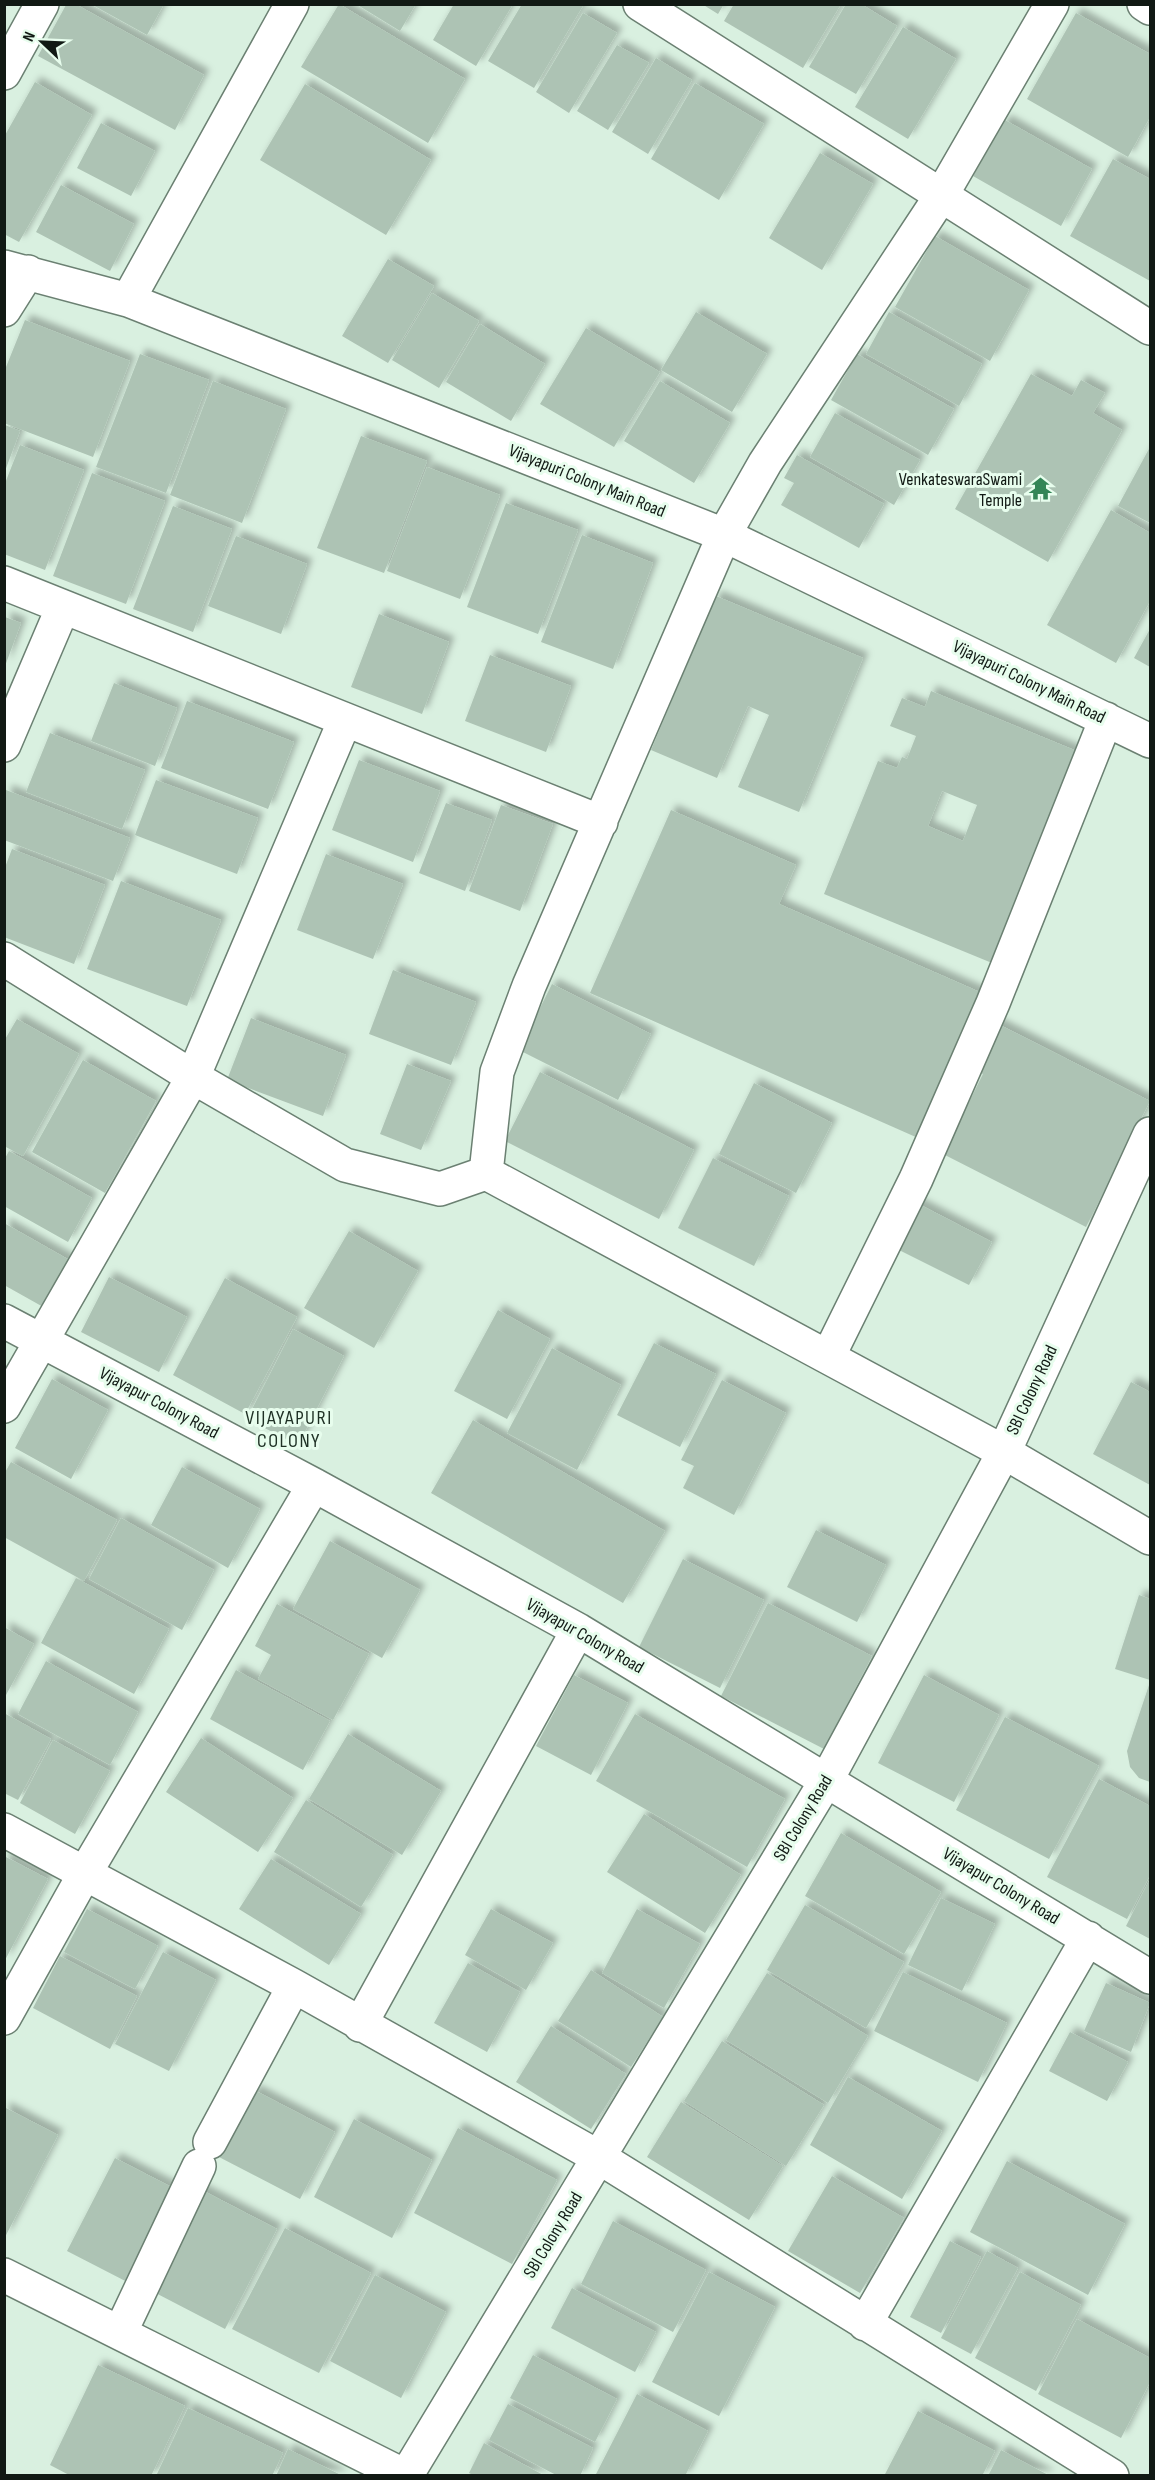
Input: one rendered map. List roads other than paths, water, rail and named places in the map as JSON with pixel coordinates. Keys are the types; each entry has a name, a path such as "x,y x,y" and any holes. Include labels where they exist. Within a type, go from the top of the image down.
{"street":[{"path":"4,74 42,4"},
{"path":"128,300 292,4"},
{"path":"640,4 1150,328"},
{"path":"486,1173 497,1072 529,986 724,536 765,463 941,196 1052,4"},
{"path":"1144,4 1150,8"},
{"path":"4,310 16,269"},
{"name":"Vijayapuri Colony Main Road","path":"16,269 128,300 724,536 1150,741"},
{"path":"4,583 602,822"},
{"path":"4,746 63,607"},
{"path":"828,1357 916,1179 993,1003 1106,719"},
{"path":"4,1406 193,1077 345,720"},
{"path":"4,959 193,1077 345,1165 440,1189 486,1173 1004,1452 1150,1538"},
{"name":"SBI Colony Road","path":"405,2475 600,2158 826,1781 1004,1452 1150,1138"},
{"name":"Vijayapur Colony Road","path":"4,1321 314,1485 578,1630 1150,1977"},
{"path":"4,2018 85,1873 314,1485"},
{"path":"360,2025 578,1630"},
{"path":"4,1830 294,1986 600,2158 1112,2475"},
{"path":"865,2324 1088,1938"},
{"path":"120,2333 205,2154 294,1986"},
{"path":"4,2275 405,2475"}],"place":[{"name":"VenkateswaraSwami Temple","path":"1040,489"}],"district":[{"name":"VIJAYAPURI COLONY","path":"289,1430"}]}
